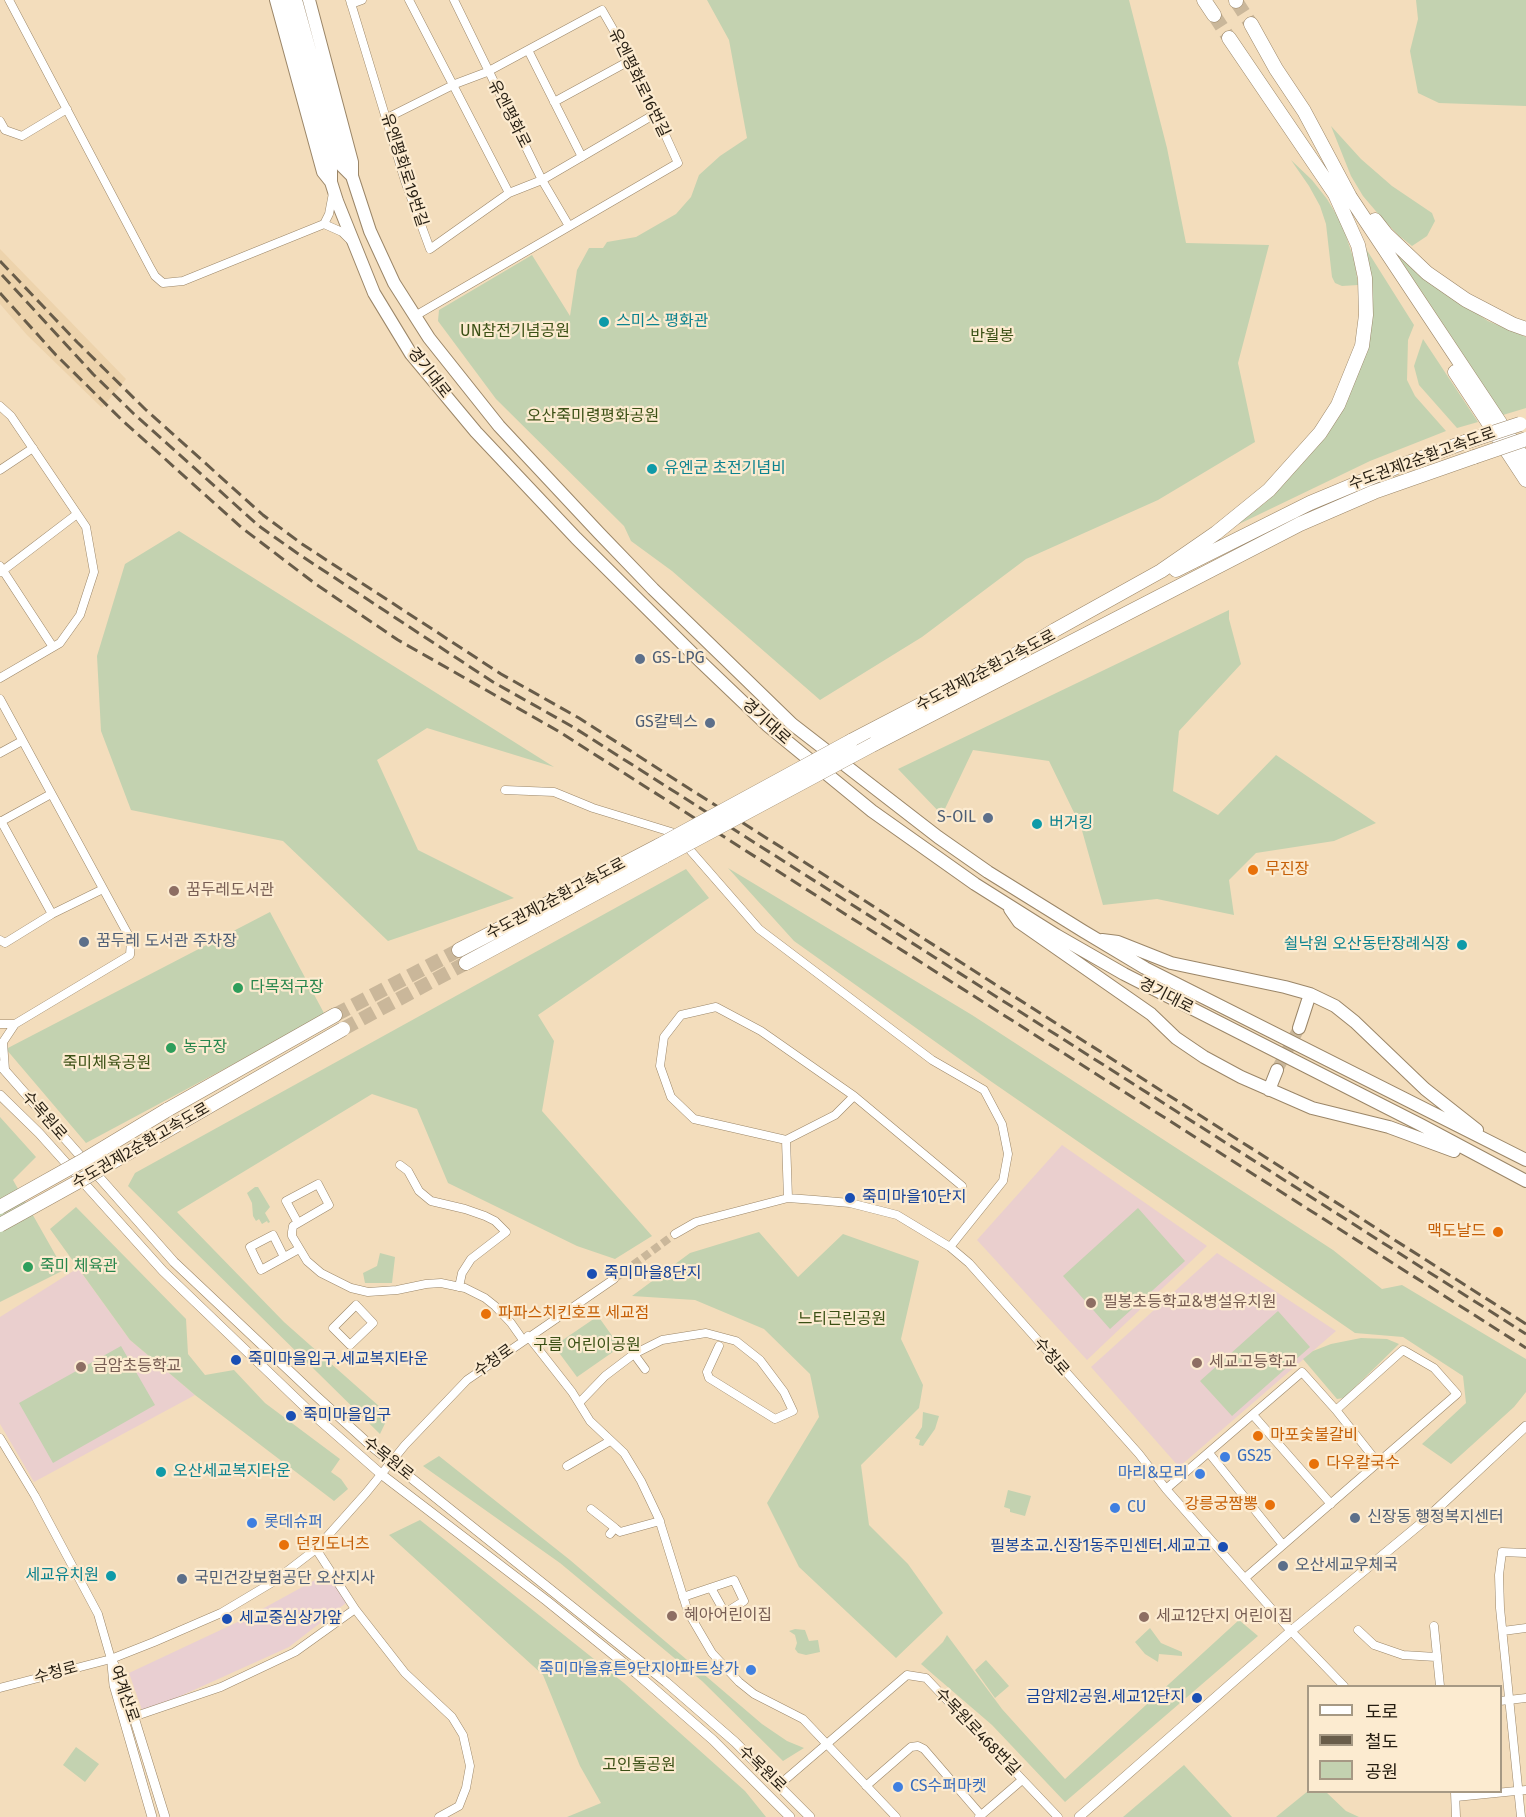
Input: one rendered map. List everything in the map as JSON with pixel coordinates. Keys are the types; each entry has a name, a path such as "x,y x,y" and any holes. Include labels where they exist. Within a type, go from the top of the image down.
{"highway":[{"path":"1204,0 1214,15"},
{"path":"1010,658 1055,630 1161,572 1269,490 1320,434 1338,405 1351,376 1362,346 1366,315 1365,278 1358,245 1341,191 1304,111 1276,69 1251,24"},
{"path":"1229,38 1341,191 1350,197 1526,462"},
{"path":"1341,191 1354,194 1386,234 1428,273 1466,300 1526,329"},
{"path":"1341,191 1342,199 1526,480"},
{"name":"수도권제2순환고속도로","path":"466,963 851,741 1186,564 1310,503 1394,468 1523,423"},
{"name":"수도권제2순환고속도로","path":"459,950 662,851 1300,525 1374,492 1526,439"},
{"name":"수도권제2순환고속도로","path":"0,1206 335,1015"},
{"name":"수도권제2순환고속도로","path":"0,1225 343,1029"}],"main road":[{"path":"276,0 323,172 332,186"},
{"name":"경기대로","path":"285,0 331,170 332,186 374,293 411,354 476,432 576,538 767,725 872,811 1005,903 1124,974 1421,1125 1526,1182"},
{"name":"경기대로","path":"296,0 342,166 352,176 370,231 394,283 429,338 499,426 653,590 792,724 938,837 988,872 1096,939 1166,979 1526,1160"},
{"path":"309,0 352,162 352,176"},
{"path":"1005,903 1019,922 1151,1014 1176,1038 1204,1057 1269,1090 1312,1108 1389,1127 1461,1154 1485,1160"},
{"path":"1096,939 1118,942 1171,963 1310,994 1335,1006 1425,1089 1494,1144"},
{"path":"1299,1028 1310,994"},
{"path":"1269,1090 1277,1070"}],"street":[{"path":"9,0 150,267 155,276 163,282 183,281 324,224 329,214 332,186"},
{"path":"350,2 362,0"},
{"path":"410,0 509,193"},
{"name":"유엔평화로","path":"454,0 487,72 542,180 569,226"},
{"name":"유엔평화로19번길","path":"350,2 405,181 430,249 509,193 542,180 656,114"},
{"name":"유엔평화로16번길","path":"387,118 455,84 487,72 602,10 631,60 678,163 569,226"},
{"path":"528,50 582,157"},
{"path":"554,102 631,60"},
{"path":"0,121 5,130 22,136 67,109"},
{"path":"324,224 342,232 352,241"},
{"path":"415,316 569,226"},
{"path":"0,406 11,416 86,527 94,572 80,615 60,643 0,678"},
{"path":"0,470 33,448"},
{"path":"53,647 1,570 77,514"},
{"path":"0,699 131,940 130,955 15,1024 3,1042 2,1068"},
{"path":"0,753 22,741"},
{"path":"505,790 554,792 593,808 671,832 690,850 759,929 932,1060 984,1090 1002,1124 1008,1154 1003,1181 950,1247"},
{"path":"51,794 0,821 52,914"},
{"path":"0,940 5,943 52,914 103,889"},
{"path":"854,1096 835,1115 786,1140 694,1119 670,1096 660,1066 664,1037 681,1015 716,1007 761,1030 854,1096 962,1186"},
{"path":"0,1024 15,1024"},
{"name":"수목원로","path":"2,1068 174,1262 315,1395 391,1462 642,1662 735,1742 810,1817"},
{"name":"수목원로","path":"0,1095 39,1133 163,1271 308,1410 381,1473 636,1673 713,1740 790,1817"},
{"path":"786,1140 788,1198"},
{"path":"400,1166 408,1171 419,1191 431,1202 485,1216 495,1221 506,1232 471,1259 462,1273 459,1287"},
{"path":"298,1223 286,1201 318,1184 330,1205 293,1226 292,1236 307,1261 328,1277 360,1290 384,1292 441,1283 476,1293 495,1306 544,1354 590,1421 624,1453 650,1498 660,1521 688,1612 700,1636 723,1666 754,1694 803,1719 896,1817"},
{"name":"수청로","path":"675,1234 696,1222 788,1198 850,1203 897,1215 950,1247 969,1263 1139,1454 1166,1489 1343,1685"},
{"path":"284,1257 273,1235 250,1247 261,1269 284,1257 299,1249"},
{"name":"수청로","path":"0,1688 111,1659 221,1612 273,1582 316,1549 381,1473 467,1380 614,1279"},
{"path":"356,1305 373,1323 350,1345 333,1328 356,1305 360,1290"},
{"path":"579,1403 604,1376 634,1354 662,1340 706,1333 736,1341 760,1360 784,1392 793,1411 775,1419 709,1378 707,1372 719,1346"},
{"path":"1245,1578 1457,1394 1434,1368 1403,1350 1336,1410"},
{"path":"634,1354 645,1369"},
{"path":"1166,1489 1302,1372 1378,1463"},
{"path":"1252,1415 1331,1504"},
{"path":"1079,1817 1292,1631 1424,1521 1526,1426"},
{"path":"0,1438 35,1496 98,1614 111,1659"},
{"path":"567,1466 610,1441"},
{"path":"1209,1453 1283,1545"},
{"path":"591,1509 613,1531 620,1532 660,1521"},
{"path":"316,1549 355,1609 405,1672 452,1717 463,1735 470,1766 466,1788 459,1806 439,1817"},
{"path":"1521,1817 1522,1791 1510,1699 1499,1575 1502,1552 1526,1553"},
{"path":"683,1597 734,1580 744,1601 725,1613 711,1588"},
{"path":"133,1717 221,1687 295,1652 355,1609"},
{"path":"1434,1626 1440,1685"},
{"path":"1503,1630 1526,1628"},
{"path":"1358,1630 1374,1645 1403,1655 1436,1657"},
{"name":"여계산로","path":"111,1659 123,1682 165,1817"},
{"name":"여계산로","path":"111,1659 114,1685 152,1817"},
{"name":"수목원로468번길","path":"779,1785 907,1675 926,1678 1058,1817"},
{"path":"1502,1701 1526,1698"},
{"path":"866,1786 910,1747 918,1746 924,1749 980,1816 1022,1780"},
{"path":"1502,1792 1522,1791"},
{"path":"1456,1817 1455,1794 1477,1793"}],"shaded area":[{"path":"0,249 126,379 102,408 27,335 0,304"},
{"name":"필봉초등학교&병설유치원","path":"1062,1145 1207,1246 1087,1360 977,1240"},
{"name":"세교고등학교","path":"1217,1253 1336,1331 1179,1467 1091,1367"},
{"name":"금암초등학교","path":"78,1268 130,1340 195,1395 34,1482 0,1424 0,1317"},
{"path":"326,1574 346,1597 346,1603 289,1647 143,1713 129,1673 244,1619"}],"green space":[{"name":"반월봉","path":"707,0 1129,0 1167,148 1186,243 1269,245 1238,363 1255,442 1158,500 1026,559 922,637 820,700 672,571 631,541 624,526 496,399 438,321 439,310 532,255 570,316 577,270 589,248 603,248 607,242 636,237 676,214 691,197 699,175 720,156 747,138 729,40"},
{"path":"1416,0 1526,0 1526,106 1439,103 1418,93 1410,51 1418,19"},
{"path":"1331,126 1361,159 1392,186 1432,213 1435,221 1427,236 1412,246 1380,216 1363,196 1351,176"},
{"path":"1291,160 1312,180 1342,224 1355,263 1358,285 1342,286 1335,283 1332,277 1326,224 1320,206"},
{"path":"1363,244 1414,325 1408,340 1407,380 1415,396 1446,431 1370,461 1237,525 1266,502 1301,465 1330,429 1363,357"},
{"path":"1396,253 1417,273 1488,321 1526,337 1526,408 1503,415"},
{"path":"1423,339 1478,422 1457,428 1419,385 1414,366"},
{"path":"179,531 554,767 427,728 377,760 418,850 514,898 388,941 283,841 131,810 101,731 97,656 125,564"},
{"path":"1229,610 1229,619 1241,664 1179,731 1173,791 1218,815 1276,755 1376,823 1334,841 1256,853 1229,880 1234,915 1157,899 1103,905 1081,827 1049,761 973,750 942,815 898,769"},
{"path":"728,868 972,1015 1333,1250 1382,1289 1402,1285 1526,1359 1526,1392 1514,1407 1451,1464 1422,1444 1466,1403 1463,1376 1403,1337 1355,1333 989,1080 794,941"},
{"path":"686,869 709,898 538,1015 554,1041 542,1111 652,1236 615,1259 577,1246 448,1183 417,1109 372,1094 177,1212 284,1322 389,1415 380,1434 128,1186 135,1173"},
{"name":"죽미체육공원","path":"270,912 325,1015 86,1143 6,1049"},
{"path":"0,1117 36,1157 13,1180 64,1270 0,1302"},
{"path":"258,1187 270,1207 265,1213 270,1222 268,1223 267,1221 262,1224 253,1216 252,1203 247,1193"},
{"path":"76,1207 186,1319 188,1354 205,1375 234,1370 265,1403 340,1459 331,1472 341,1479 348,1489 334,1501 195,1395 130,1340 50,1229"},
{"path":"1138,1208 1185,1261 1110,1329 1063,1276"},
{"name":"느티근린공원","path":"759,1232 798,1277 843,1234 919,1261 901,1339 923,1385 919,1408 861,1465 869,1525 908,1564 943,1613 896,1658 799,1567 767,1503 819,1417 810,1374 764,1329 695,1300 632,1296 690,1253"},
{"path":"380,1253 395,1257 392,1283 365,1283 363,1273 377,1266"},
{"path":"1278,1311 1310,1347 1232,1416 1200,1381"},
{"name":"구름 어린이공원","path":"598,1316 620,1347 577,1377 554,1346"},
{"path":"1361,1338 1387,1339 1399,1344 1344,1398 1337,1399 1303,1359 1313,1351 1331,1344"},
{"path":"121,1346 155,1405 53,1463 19,1403"},
{"path":"923,1412 939,1416 935,1429 923,1446 919,1445 920,1440 915,1438 922,1427"},
{"path":"439,1456 570,1560 762,1724 787,1741 804,1748 783,1761 702,1681 560,1563 423,1466"},
{"path":"1008,1490 1031,1496 1025,1516 1010,1512 1010,1509 1004,1507"},
{"name":"고인돌공원","path":"420,1520 624,1683 745,1791 766,1817 567,1817 601,1803 580,1766 543,1675 389,1535"},
{"path":"1239,1620 1258,1636 1065,1802 992,1725 921,1664 947,1635 1002,1709 1065,1779"},
{"path":"1150,1628 1161,1643 1182,1652 1182,1656 1159,1654 1158,1662 1145,1654 1135,1642"},
{"path":"805,1630 809,1641 818,1640 820,1652 806,1655 798,1653 795,1649 797,1643 795,1635 789,1631"},
{"path":"986,1660 1009,1686 995,1698 975,1670"},
{"path":"76,1747 99,1764 85,1782 63,1765"},
{"path":"1184,1765 1232,1817 1123,1817"},
{"path":"1307,1792 1327,1793 1346,1811 1359,1817 1276,1817"}],"tunnel":[{"path":"1236,1 1251,24"},
{"path":"1214,15 1229,38"},
{"path":"335,1015 459,950"},
{"path":"343,1029 466,963"},
{"path":"1277,1070 1299,1028"},
{"path":"614,1279 675,1234"}],"railway":[{"path":"0,261 145,409 263,515 302,544 501,674 579,718 1526,1324"},
{"path":"2,275 93,374 134,414 259,526 297,553 493,682 573,727 1526,1334"},
{"path":"0,293 56,355 124,422 242,528 317,585 398,640 558,731 1526,1348"}],"place":[{"name":"스미스 평화관","path":"604,322"},
{"name":"유엔군 초전기념비","path":"652,469"},
{"name":"GS-LPG","path":"640,659"},
{"name":"GS칼텍스","path":"710,723"},
{"name":"S-OIL","path":"988,818"},
{"name":"버거킹","path":"1037,824"},
{"name":"무진장","path":"1253,870"},
{"name":"꿈두레도서관","path":"174,891"},
{"name":"꿈두레 도서관 주차장","path":"84,942"},
{"name":"쉴낙원 오산동탄장례식장","path":"1462,945"},
{"name":"다목적구장","path":"238,988"},
{"name":"농구장","path":"171,1048"},
{"name":"죽미마을10단지","path":"850,1198"},
{"name":"맥도날드","path":"1498,1232"},
{"name":"죽미 체육관","path":"28,1267"},
{"name":"죽미마을8단지","path":"592,1274"},
{"name":"필봉초등학교&병설유치원","path":"1091,1303"},
{"name":"파파스치킨호프 세교점","path":"486,1314"},
{"name":"죽미마을입구.세교복지타운","path":"236,1360"},
{"name":"세교고등학교","path":"1197,1363"},
{"name":"금암초등학교","path":"81,1367"},
{"name":"죽미마을입구","path":"291,1416"},
{"name":"마포숯불갈비","path":"1258,1436"},
{"name":"GS25","path":"1225,1457"},
{"name":"다우칼국수","path":"1314,1464"},
{"name":"오산세교복지타운","path":"161,1472"},
{"name":"마리&모리","path":"1200,1474"},
{"name":"강릉궁짬뽕","path":"1270,1505"},
{"name":"CU","path":"1115,1508"},
{"name":"신장동 행정복지센터","path":"1355,1518"},
{"name":"롯데슈퍼","path":"252,1523"},
{"name":"던킨도너츠","path":"284,1545"},
{"name":"필봉초교.신장1동주민센터.세교고","path":"1223,1547"},
{"name":"오산세교우체국","path":"1283,1566"},
{"name":"세교유치원","path":"111,1576"},
{"name":"국민건강보험공단 오산지사","path":"182,1579"},
{"name":"혜아어린이집","path":"672,1616"},
{"name":"세교12단지 어린이집","path":"1144,1617"},
{"name":"세교중심상가앞","path":"227,1619"},
{"name":"죽미마을휴튼9단지아파트상가","path":"751,1670"},
{"name":"금암제2공원.세교12단지","path":"1197,1698"},
{"name":"CS수퍼마켓","path":"898,1787"}],"park label":[{"name":"UN참전기념공원","path":"515,332"},
{"name":"오산죽미령평화공원","path":"593,417"}]}
